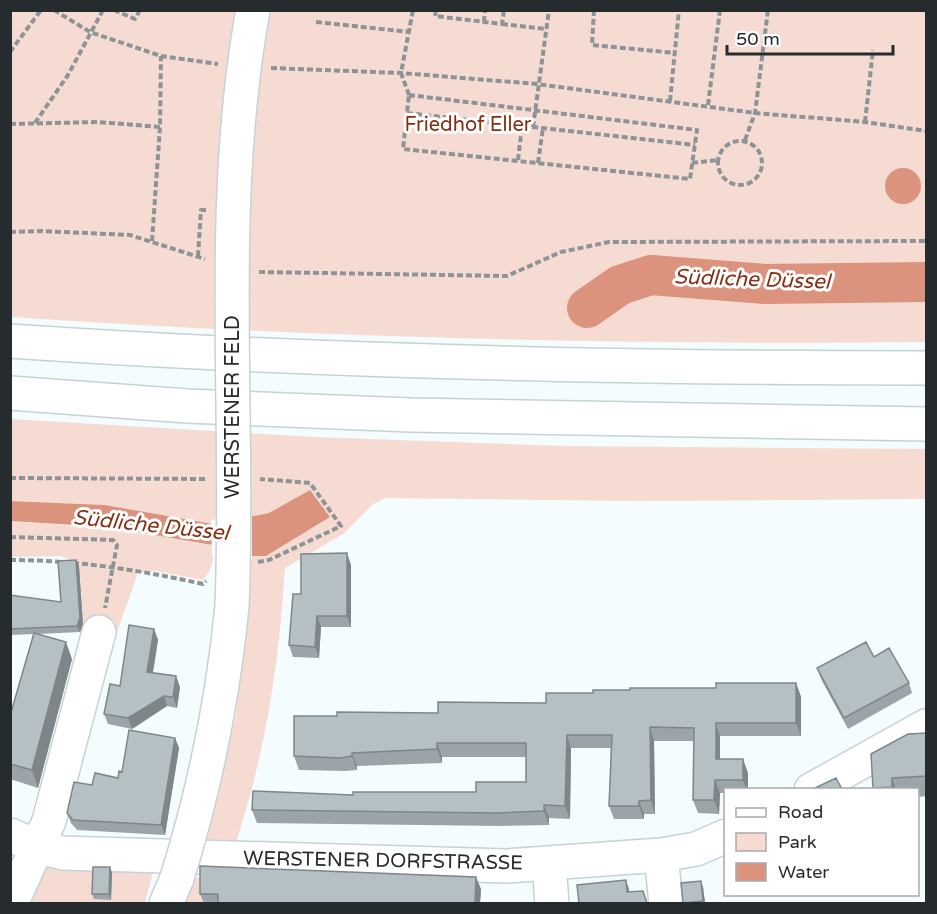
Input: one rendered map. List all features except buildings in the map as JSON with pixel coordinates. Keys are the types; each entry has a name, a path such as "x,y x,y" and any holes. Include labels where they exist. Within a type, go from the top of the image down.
{"main road":[{"name":"WERSTENER FELD","path":"172,891 200,801 215,736 232,606 233,201 240,100 253,10"},
{"path":"10,341 171,352 463,363 927,368"},
{"path":"10,393 187,406 411,415 927,424"},
{"path":"11,903 24,841 49,820 99,632"},
{"path":"812,788 927,726"},
{"name":"WERSTENER DORFSTRASSE","path":"24,841 63,853 473,866 661,855 696,849 724,837"},
{"path":"661,855 666,903"},
{"path":"549,863 552,903"}],"path":[{"path":"10,52 41,10"},
{"path":"54,10 90,32 161,56 226,66"},
{"path":"35,123 68,75 103,10"},
{"path":"114,10 135,19 140,10"},
{"path":"409,95 697,130 690,178 403,149 409,95 401,73 413,10"},
{"path":"436,10 435,16 547,29"},
{"path":"455,18 456,10"},
{"path":"484,22 485,10"},
{"path":"502,24 504,10"},
{"path":"533,127 537,84 549,10"},
{"path":"594,10 592,45 676,53"},
{"path":"670,101 679,10"},
{"path":"708,105 720,10"},
{"path":"745,140 754,113 768,10"},
{"path":"316,22 410,32"},
{"path":"865,122 873,50"},
{"path":"152,241 160,127 161,56"},
{"path":"261,67 401,73 537,84 708,105 754,113 865,122 927,131"},
{"path":"407,113 695,145"},
{"path":"10,124 98,122 160,127"},
{"path":"518,160 522,126"},
{"path":"538,163 543,128"},
{"path":"745,140 761,155 762,166 757,177 748,183 738,185 729,182 718,168 718,160 726,146 733,141 745,140"},
{"path":"692,163 718,160"},
{"path":"10,232 107,232 152,241 208,260"},
{"path":"198,256 201,235"},
{"path":"255,272 507,276 561,252 609,242 927,241"},
{"path":"10,478 210,479"},
{"path":"251,563 269,560 341,526 310,483 256,479"},
{"path":"10,537 113,540 117,545 115,566 99,632"},
{"path":"10,560 59,560 115,566 203,584 209,578"}],"green space":[{"name":"Friedhof Eller","path":"10,11 926,11 926,278 756,276 662,268 641,269 579,304 586,311 639,284 926,288 926,342 583,341 354,335 11,317"},
{"path":"10,419 314,437 564,446 926,449 926,499 638,501 385,498 372,505 343,534 285,568 270,707 246,808 236,842 207,840 236,714 246,627 250,556 266,556 330,517 310,490 269,513 213,524 105,505 11,501"},
{"path":"10,521 112,530 214,545 213,560 208,573 202,580 156,571 138,573 115,638 84,630 79,563 60,556 11,557"},
{"path":"50,866 154,868 145,903 23,904 41,871"},
{"path":"192,878 204,878 204,903 183,904"}],"water":[{"path":"903,168 916,173 921,186 916,199 903,204 890,199 885,186 890,173"},
{"path":"310,490 330,517 266,556 250,556 213,545 90,526 11,521 10,501 105,505 213,524 269,513"}],"pier":[{"path":"252,514 252,559 212,557 211,520"}],"waterway":[{"name":"Südliche Düssel","path":"587,308 620,285 651,275 765,284 926,282"}]}
